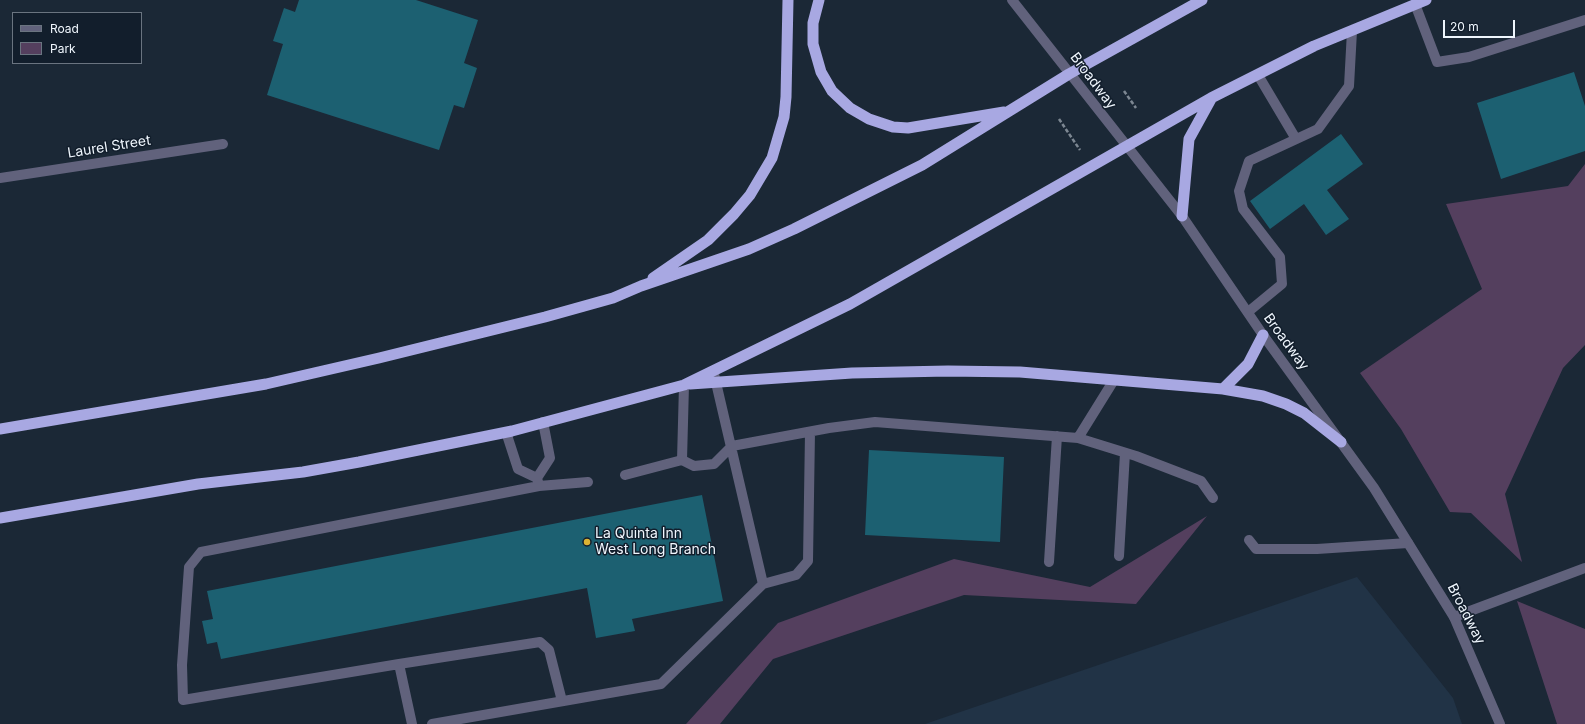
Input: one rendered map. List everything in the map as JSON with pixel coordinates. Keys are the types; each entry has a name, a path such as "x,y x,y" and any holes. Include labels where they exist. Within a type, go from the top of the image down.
{"highway":[{"path":"641,286 708,240 734,214 763,176 778,142 784,117 786,97 788,0"},
{"path":"819,0 813,23 813,44 821,72 836,95 850,108 869,119 893,127 908,128 1011,111"},
{"path":"0,430 266,384 379,358 545,317 613,298 641,286 749,250 922,165 1069,74 1202,0"},
{"path":"684,385 850,304 1211,98 1314,46 1421,2"},
{"path":"1182,216 1189,139 1211,98"},
{"path":"1223,389 1248,364 1263,335"},
{"path":"0,518 198,484 303,472 506,432 684,385 852,373 948,371 1020,372 1223,389 1263,396 1286,404 1304,413 1341,442"}],"street":[{"name":"Broadway","path":"1012,0 1044,39 1069,74 1126,147 1182,216 1263,335 1374,488 1421,561 1454,617 1500,724"},
{"path":"1421,2 1437,62 1469,57 1585,20"},
{"path":"1248,312 1282,284 1280,257 1243,209 1239,191 1249,161 1318,129 1349,86 1352,31"},
{"path":"1258,75 1296,139"},
{"name":"Laurel Street","path":"0,178 223,144"},
{"path":"713,370 732,446 763,584"},
{"path":"1078,438 1114,380"},
{"path":"682,460 684,385"},
{"path":"538,482 550,458 543,422"},
{"path":"625,475 682,460 694,466 714,464 732,446 875,422 1078,438 1125,453 1201,481 1213,498"},
{"path":"506,432 518,470 538,482"},
{"path":"432,724 661,684 763,584 796,575 808,561 810,432"},
{"path":"1050,562 1057,436"},
{"path":"1119,556 1125,453"},
{"path":"562,701 549,650 540,642 183,700 182,665 189,568 201,552 538,482 588,482"},
{"path":"1249,540 1256,549 1317,549 1408,543"},
{"path":"1454,617 1585,568"},
{"path":"399,664 412,724"}],"path":[{"path":"1124,91 1136,108"},
{"path":"1060,119 1080,150"}],"shaded area":[{"path":"1357,577 1453,698 1462,724 925,724"}],"green space":[{"path":"1585,164 1585,345 1563,368 1505,494 1522,562 1471,513 1450,512 1401,429 1360,373 1482,289 1446,204 1568,186"},
{"path":"1207,516 1136,604 964,595 773,659 720,724 686,724 778,623 954,559 1090,587"},
{"path":"1517,601 1585,629 1585,724 1557,724"}],"building":[{"path":"299,0 416,0 478,20 464,63 477,68 464,108 454,105 439,150 267,95 283,44 273,41 284,8 295,12"},
{"path":"1574,72 1585,106 1585,151 1501,179 1477,103"},
{"path":"1341,134 1363,164 1327,190 1349,219 1326,235 1304,204 1270,229 1250,201"},
{"path":"869,450 1004,457 1000,542 865,535"},
{"name":"La Quinta Inn West Long Branch","path":"702,495 723,601 632,619 635,631 596,638 587,588 221,659 217,642 207,644 202,621 213,619 207,591"}],"place":[{"name":"La Quinta Inn West Long Branch","path":"587,542"}]}
